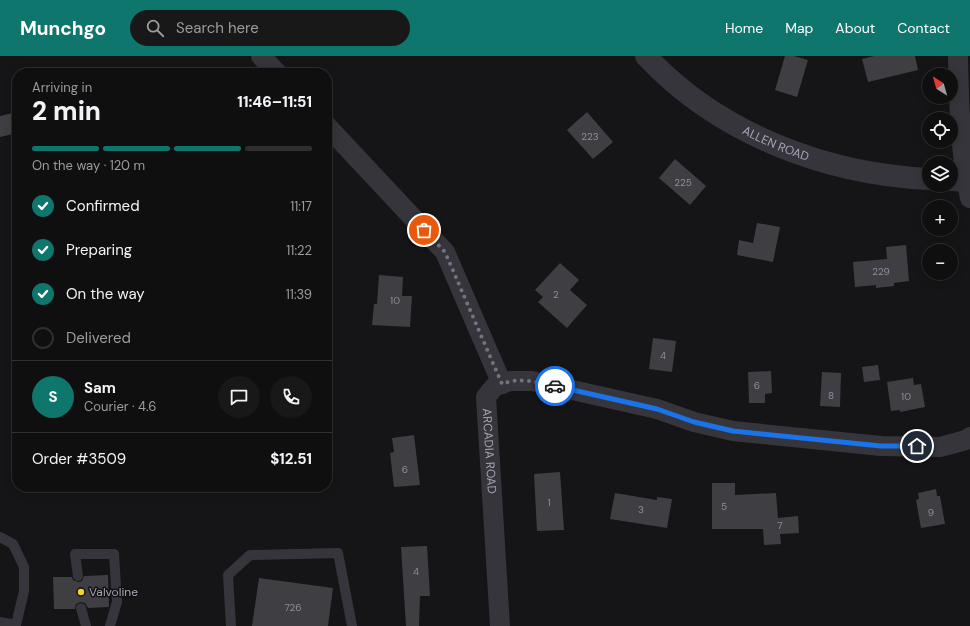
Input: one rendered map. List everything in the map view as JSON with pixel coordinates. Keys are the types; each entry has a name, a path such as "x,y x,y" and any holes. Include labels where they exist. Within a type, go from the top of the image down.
{"street":[{"path":"261,56 272,68"},
{"name":"ALLEN ROAD","path":"646,56 678,87 697,101 765,141 831,165 856,171 880,175 922,178"},
{"path":"958,56 964,185"},
{"path":"332,131 445,252 502,384 509,381 532,380 657,409 694,422 741,432 881,446 940,447 966,440 970,437"},
{"name":"ARCADIA ROAD","path":"500,626 486,397 495,386 502,384"}],"lane":[{"path":"0,537 13,544 24,567 24,591 16,626 0,622"},
{"path":"231,626 228,575 250,555 338,553 352,626"},
{"path":"78,576 76,554 114,554 117,602 110,626"},
{"path":"81,608 86,626"}],"building":[{"path":"785,56 794,56 808,60 797,97 775,90"},
{"path":"874,56 915,56 918,70 868,82 862,59"},
{"path":"587,112 613,142 593,159 567,130"},
{"path":"12,113 12,134 0,137 0,116"},
{"path":"675,159 706,186 690,205 659,178"},
{"path":"757,223 780,227 773,262 737,255 739,240 753,243"},
{"path":"906,245 909,281 894,283 894,286 876,288 876,285 855,287 853,262 887,259 886,247"},
{"path":"560,263 579,280 570,290 587,305 567,328 538,302 543,297 535,290"},
{"path":"379,275 403,277 402,296 412,296 410,327 372,325 374,304 377,304"},
{"path":"653,338 676,341 672,372 649,369"},
{"path":"878,365 880,380 864,382 862,367"},
{"path":"771,371 772,393 765,394 765,403 749,403 748,372"},
{"path":"822,372 841,373 840,407 820,406"},
{"path":"913,378 914,385 921,384 925,407 900,412 900,410 891,411 887,382"},
{"path":"414,435 420,485 394,487 390,453 394,452 392,438"},
{"path":"560,472 564,530 537,531 534,474"},
{"path":"712,483 735,483 735,495 776,493 778,518 798,516 799,533 780,534 781,544 764,545 763,529 712,529"},
{"path":"936,489 937,496 940,496 945,524 921,528 916,500 919,499 918,493"},
{"path":"615,493 657,500 657,497 672,499 667,528 610,519"},
{"path":"427,546 430,596 420,596 419,626 406,626 401,547"},
{"name":"Valvoline","path":"108,575 109,607 88,608 85,603 80,602 76,604 75,609 54,609 53,577 72,577 73,580 78,582 82,581 84,576"},
{"path":"259,578 333,588 328,626 252,626"}],"way so far":[{"path":"424,230 445,252 502,384 509,381 532,380 555,386"}],"place":[{"name":"Valvoline","path":"81,592"}],"route":[{"path":"555,386 657,409 694,422 733,431 881,446 917,446"}]}
